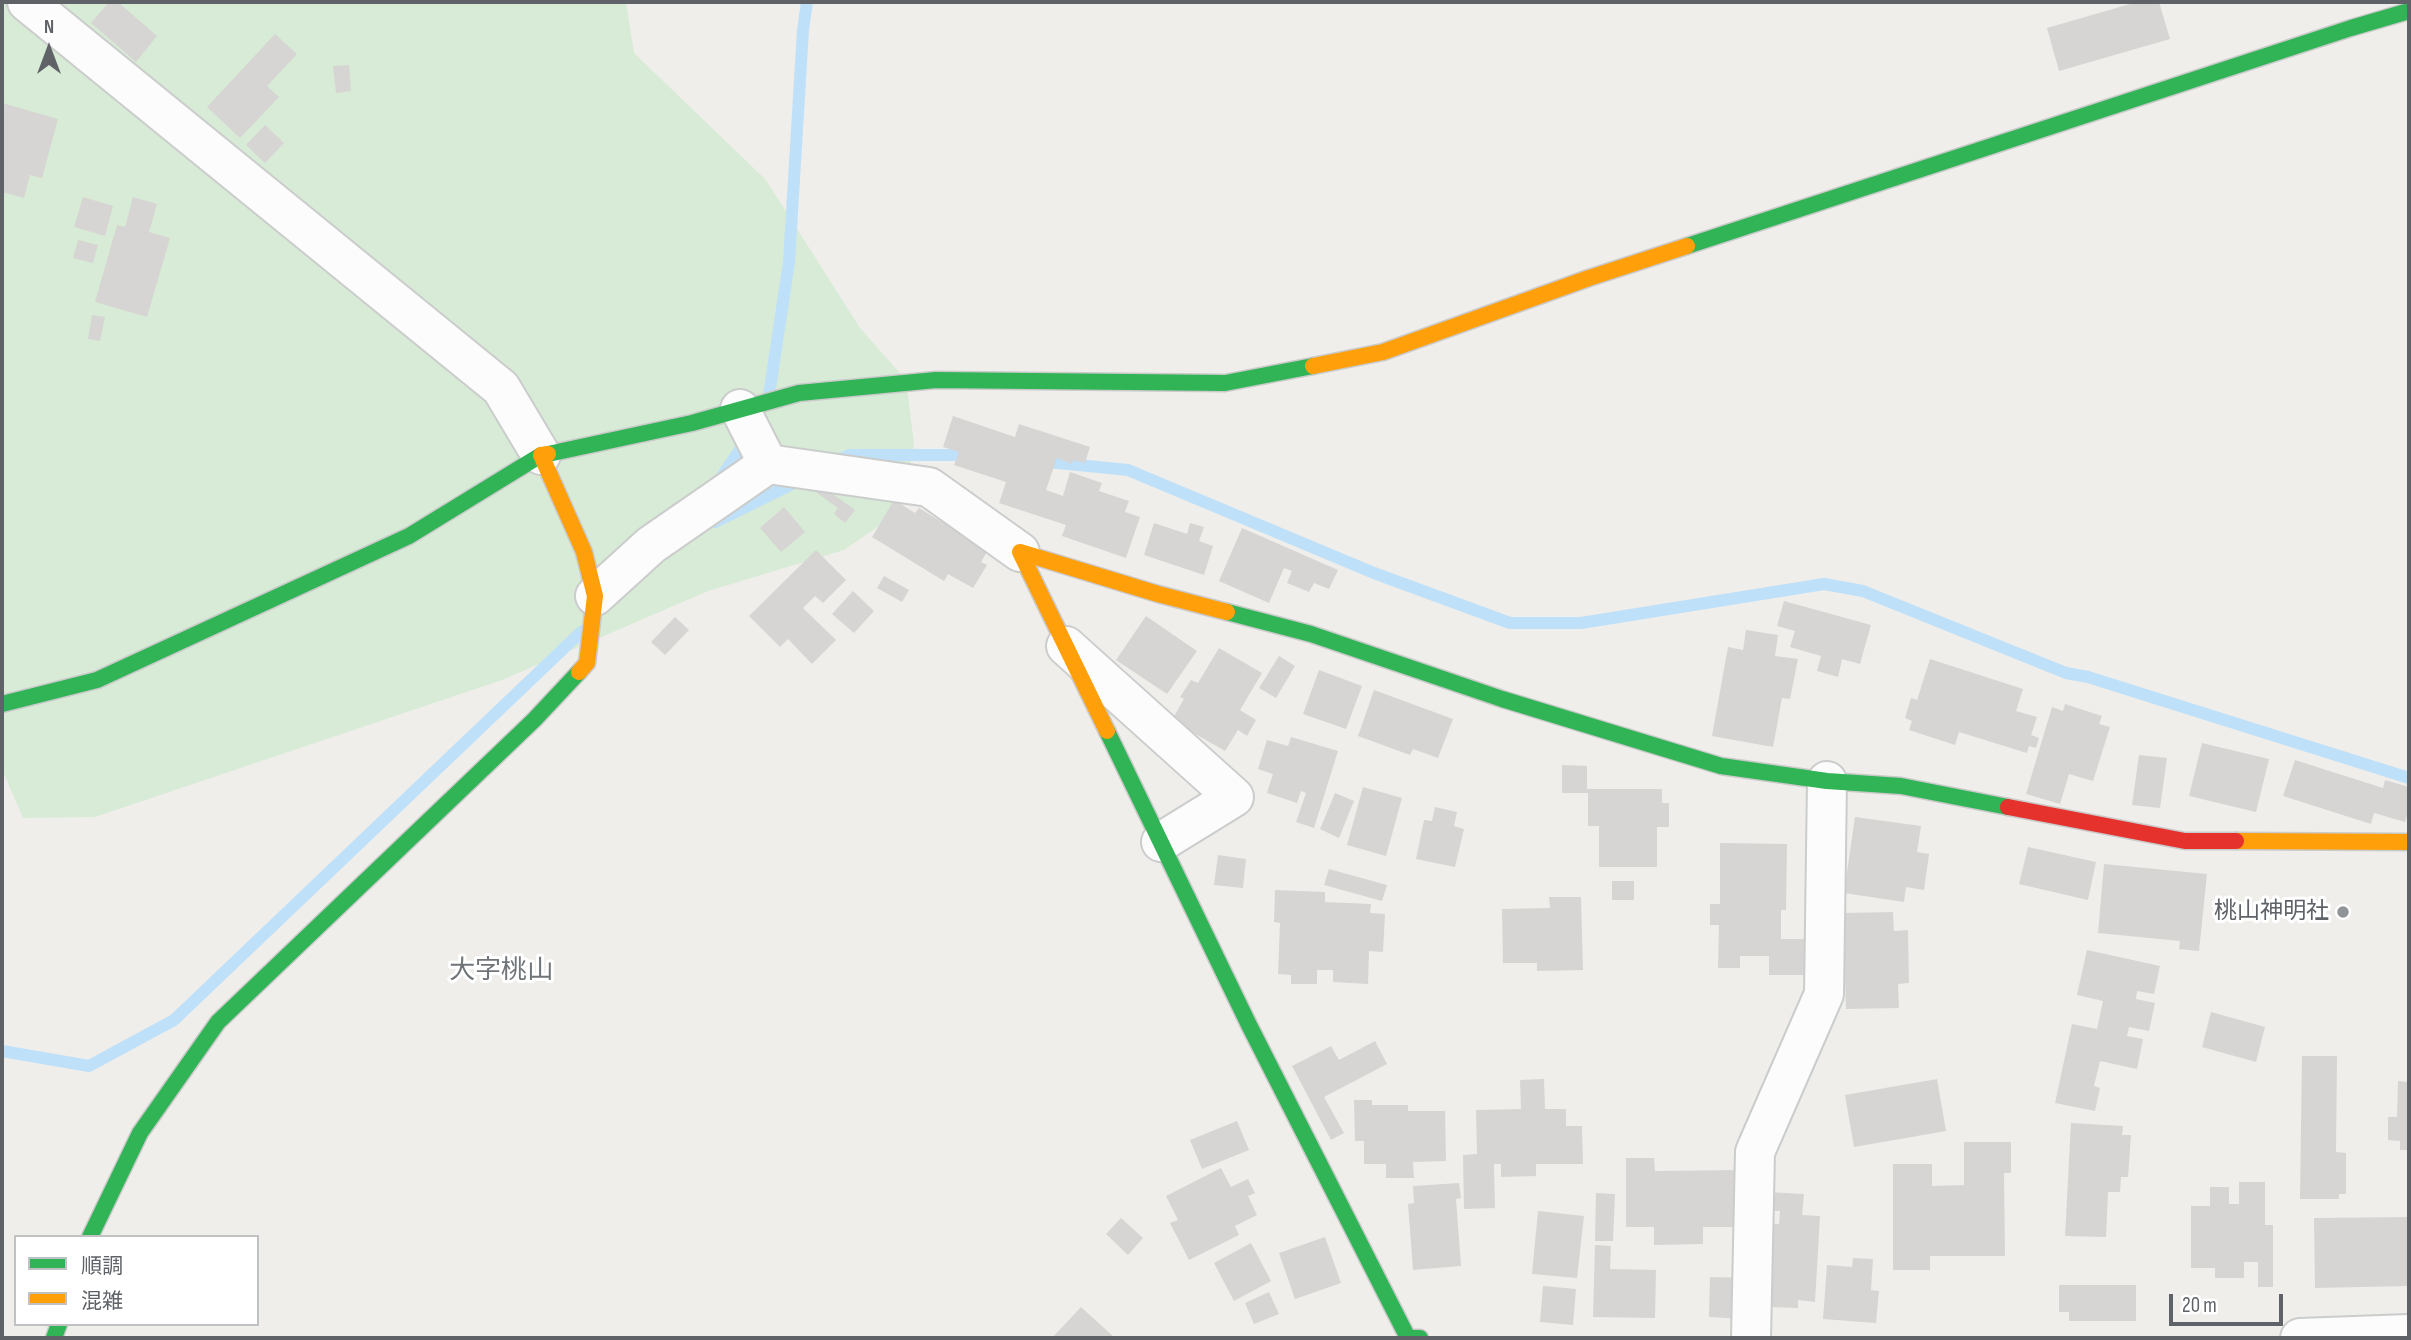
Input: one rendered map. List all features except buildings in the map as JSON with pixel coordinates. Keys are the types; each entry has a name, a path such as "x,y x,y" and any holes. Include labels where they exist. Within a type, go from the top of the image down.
{"street":[{"path":"27,2 501,388 541,455 584,552 595,596 587,663 534,720 218,1022 140,1133 91,1235"},
{"path":"2,704 97,680 408,536 541,455 681,425 799,393 936,380 1225,383 1383,352 1602,274 2407,11"},
{"path":"740,409 768,464"},
{"path":"595,596 651,545 768,464 929,487 1020,552 1158,594 1311,634 1502,699 1721,766 1827,781 1901,786 2185,841 2409,842"},
{"path":"1020,552 1249,1026 1407,1338 1420,1338"},
{"path":"1066,646 1234,797 1161,842"},
{"path":"1751,1338 1755,1152 1824,994 1827,781"},
{"path":"2300,1338 2409,1334"}],"green space":[{"path":"2,2 626,2 634,53 766,180 860,328 906,380 914,444 902,510 844,550 708,591 502,680 95,817 23,818 2,769"}],"waterway":[{"path":"769,395 789,262 807,2"},
{"path":"718,482 747,439"},
{"path":"834,463 849,455 975,455"},
{"path":"1038,461 1128,470 1374,573 1510,623 1581,623 1824,584 1863,591 2066,673 2088,677 2409,778"},
{"path":"715,522 802,479"},
{"path":"2,1051 89,1066 174,1020 582,631"}],"traffic: fast":[{"path":"1687,246 2409,11"},
{"path":"548,454 692,423 799,393 936,380 1225,383 1313,366"},
{"path":"2,704 97,680 409,536 541,455"},
{"path":"1227,612 1311,634 1502,699 1721,766 1827,781 1901,786 2008,807"},
{"path":"91,1235 140,1133 218,1022 534,720 579,672"},
{"path":"1107,731 1249,1025 1408,1338 1420,1338"},
{"path":"54,1338 58,1326"}],"traffic: slow":[{"path":"1313,366 1383,352 1687,246"},
{"path":"548,454 541,455 584,552 595,596 587,663 579,672"},
{"path":"1107,731 1020,552 1227,612"},
{"path":"2236,841 2409,842"}],"traffic: jam":[{"path":"2008,807 2185,841 2236,841"}],"place":[{"name":"桃山神明社","path":"2343,912"}],"district":[{"name":"大字桃山","path":"501,971"}]}
